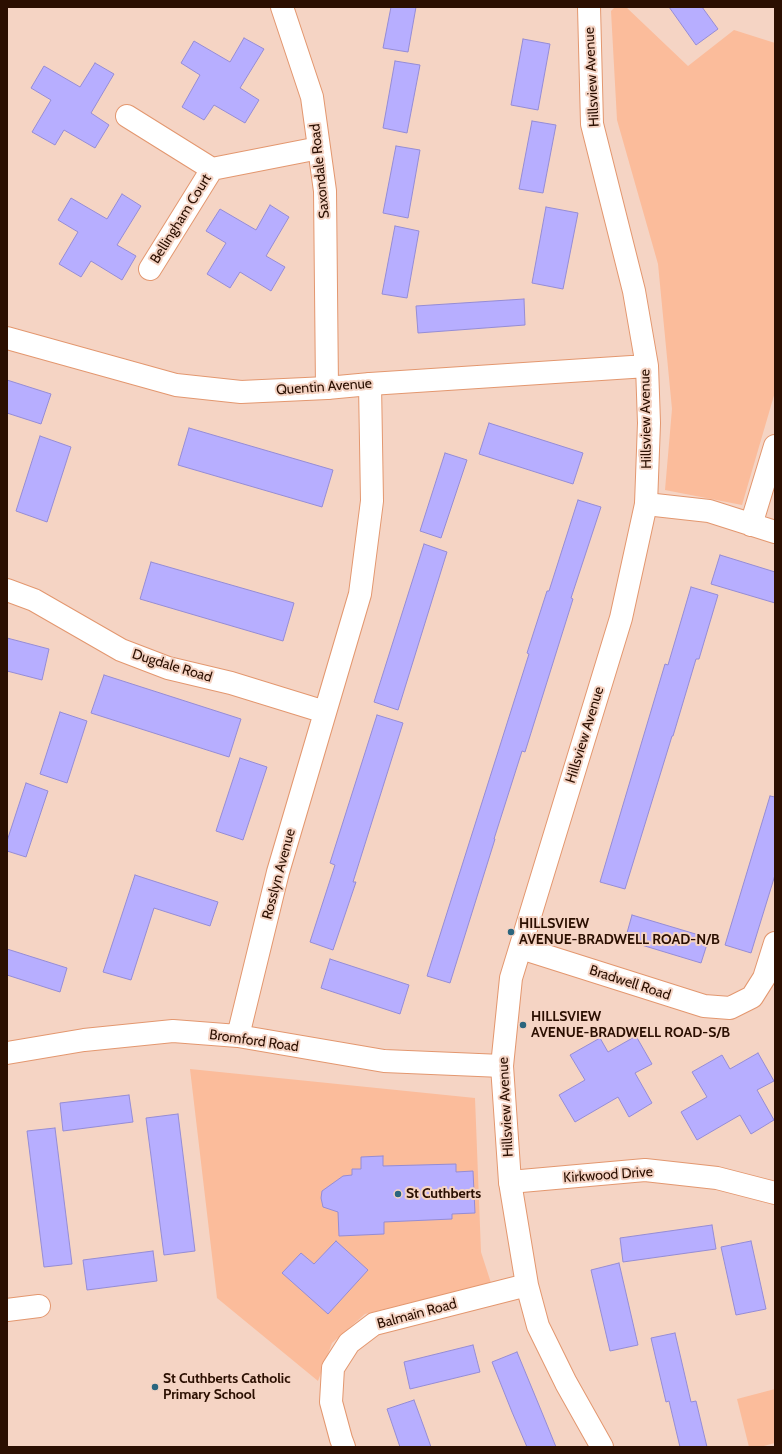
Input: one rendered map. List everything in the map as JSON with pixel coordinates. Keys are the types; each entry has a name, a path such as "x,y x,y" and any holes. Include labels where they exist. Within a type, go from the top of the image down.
{"street":[{"name":"Saxondale Road","path":"282,7 312,97 325,191 327,388"},
{"name":"Hillsview Avenue","path":"589,7 592,124 634,291 646,366 650,423 646,504 621,618 511,978 502,1066 510,1182 527,1285 538,1326 566,1383 602,1447"},
{"name":"Bellingham Court","path":"127,116 212,169 319,148"},
{"name":"Bellingham Court","path":"150,269 212,169"},
{"name":"Quentin Avenue","path":"7,338 176,385 241,392 327,388 646,366"},
{"name":"Rosslyn Avenue","path":"238,1036 278,872 360,594 372,501 370,384"},
{"path":"751,525 775,446"},
{"path":"646,504 709,511 775,532"},
{"name":"Dugdale Road","path":"7,590 34,600 121,650 168,668 231,683 325,712"},
{"name":"Bradwell Road","path":"521,948 704,1006 730,1008 752,997 764,978 775,943"},
{"name":"Bromford Road","path":"7,1053 84,1040 173,1031 238,1036 384,1061 502,1066"},
{"name":"Kirkwood Drive","path":"510,1182 645,1170 717,1178 775,1193"},
{"name":"Balmain Road","path":"344,1447 331,1402 334,1368 349,1343 374,1324 527,1285"},
{"path":"7,1310 39,1306"}],"shaded area":[{"path":"615,7 626,7 688,66 734,30 775,43 775,392 742,505 665,490 672,409 658,264 617,120 611,11"},
{"path":"190,1069 475,1098 481,1252 491,1283 365,1314 332,1343 318,1381 217,1298"},
{"path":"775,1389 775,1443 760,1447 749,1447 737,1399"}],"building":[{"path":"391,7 416,7 408,52 383,48"},
{"path":"669,7 702,7 718,29 696,45"},
{"path":"244,38 264,49 240,88 259,100 245,123 214,105 204,120 182,107 200,75 181,63 194,41 230,62"},
{"path":"523,39 550,44 538,110 511,105"},
{"path":"395,61 420,65 407,133 383,128"},
{"path":"95,63 114,74 91,113 109,125 95,148 64,130 55,145 32,132 51,100 31,88 44,66 80,87"},
{"path":"532,121 556,125 543,193 519,189"},
{"path":"396,146 420,150 408,218 383,213"},
{"path":"122,194 141,206 117,245 136,256 122,280 91,261 81,277 59,264 78,232 58,220 71,198 107,219"},
{"path":"270,205 289,217 266,256 285,267 271,291 240,272 230,288 207,274 226,243 206,231 220,209 256,230"},
{"path":"546,207 578,213 563,289 532,283"},
{"path":"395,226 419,231 407,298 382,294"},
{"path":"524,299 525,325 418,333 416,306"},
{"path":"7,380 51,394 41,424 7,413"},
{"path":"489,423 583,453 573,484 479,454"},
{"path":"189,428 333,470 322,507 178,465"},
{"path":"40,436 71,447 47,522 16,511"},
{"path":"445,453 467,460 441,538 420,531"},
{"path":"578,500 601,507 571,598 573,599 525,752 522,751 450,983 427,976 529,654 527,653 547,591 549,591"},
{"path":"424,544 447,552 398,710 374,702"},
{"path":"720,555 775,572 775,603 711,584"},
{"path":"151,562 294,603 283,641 140,599"},
{"path":"691,587 718,595 699,659 696,659 625,889 600,882 665,664 668,665"},
{"path":"7,638 49,649 42,680 7,671"},
{"path":"104,675 241,719 229,757 91,713"},
{"path":"60,712 87,721 67,783 40,774"},
{"path":"377,715 403,723 353,882 356,882 333,950 310,942 335,865 330,863"},
{"path":"240,758 267,767 243,840 216,831"},
{"path":"26,783 48,791 26,857 7,851 7,841"},
{"path":"770,796 775,797 775,875 751,953 725,945"},
{"path":"135,875 218,902 210,926 154,908 131,980 103,972"},
{"path":"632,915 709,938 701,963 625,940"},
{"path":"7,949 67,968 60,992 7,975"},
{"path":"330,959 409,985 400,1014 321,988"},
{"path":"636,1036 652,1064 635,1073 652,1103 629,1117 618,1097 575,1122 559,1095 585,1080 570,1055 600,1038 608,1052"},
{"path":"758,1053 774,1081 757,1090 774,1120 751,1134 740,1115 697,1140 681,1112 707,1097 692,1072 722,1055 730,1069"},
{"path":"129,1095 133,1122 63,1131 60,1103"},
{"path":"178,1114 195,1251 164,1255 146,1118"},
{"path":"55,1128 72,1264 44,1267 27,1131"},
{"name":"St Cuthberts","path":"383,1156 383,1166 456,1164 456,1172 473,1171 475,1213 452,1214 452,1219 384,1222 384,1234 339,1236 338,1212 323,1207 321,1198 322,1191 343,1176 352,1175 352,1169 361,1169 361,1157"},
{"path":"712,1225 716,1249 623,1262 620,1238"},
{"path":"336,1241 368,1270 328,1314 282,1273 301,1253 314,1264"},
{"path":"751,1241 766,1309 736,1315 721,1247"},
{"path":"153,1251 157,1281 87,1290 83,1260"},
{"path":"619,1263 638,1345 610,1351 591,1270"},
{"path":"675,1333 691,1402 696,1401 707,1447 680,1447 669,1401 666,1402 651,1338"},
{"path":"473,1345 480,1372 410,1389 404,1362"},
{"path":"517,1352 556,1447 527,1447 512,1412 492,1362"},
{"path":"414,1400 431,1447 400,1447 387,1409"}],"place":[{"name":"HILLSVIEW AVENUE-BRADWELL ROAD-N/B","path":"511,932"},
{"name":"HILLSVIEW AVENUE-BRADWELL ROAD-S/B","path":"523,1025"},
{"name":"St Cuthberts","path":"398,1194"},
{"name":"St Cuthberts Catholic Primary School","path":"155,1387"}]}
